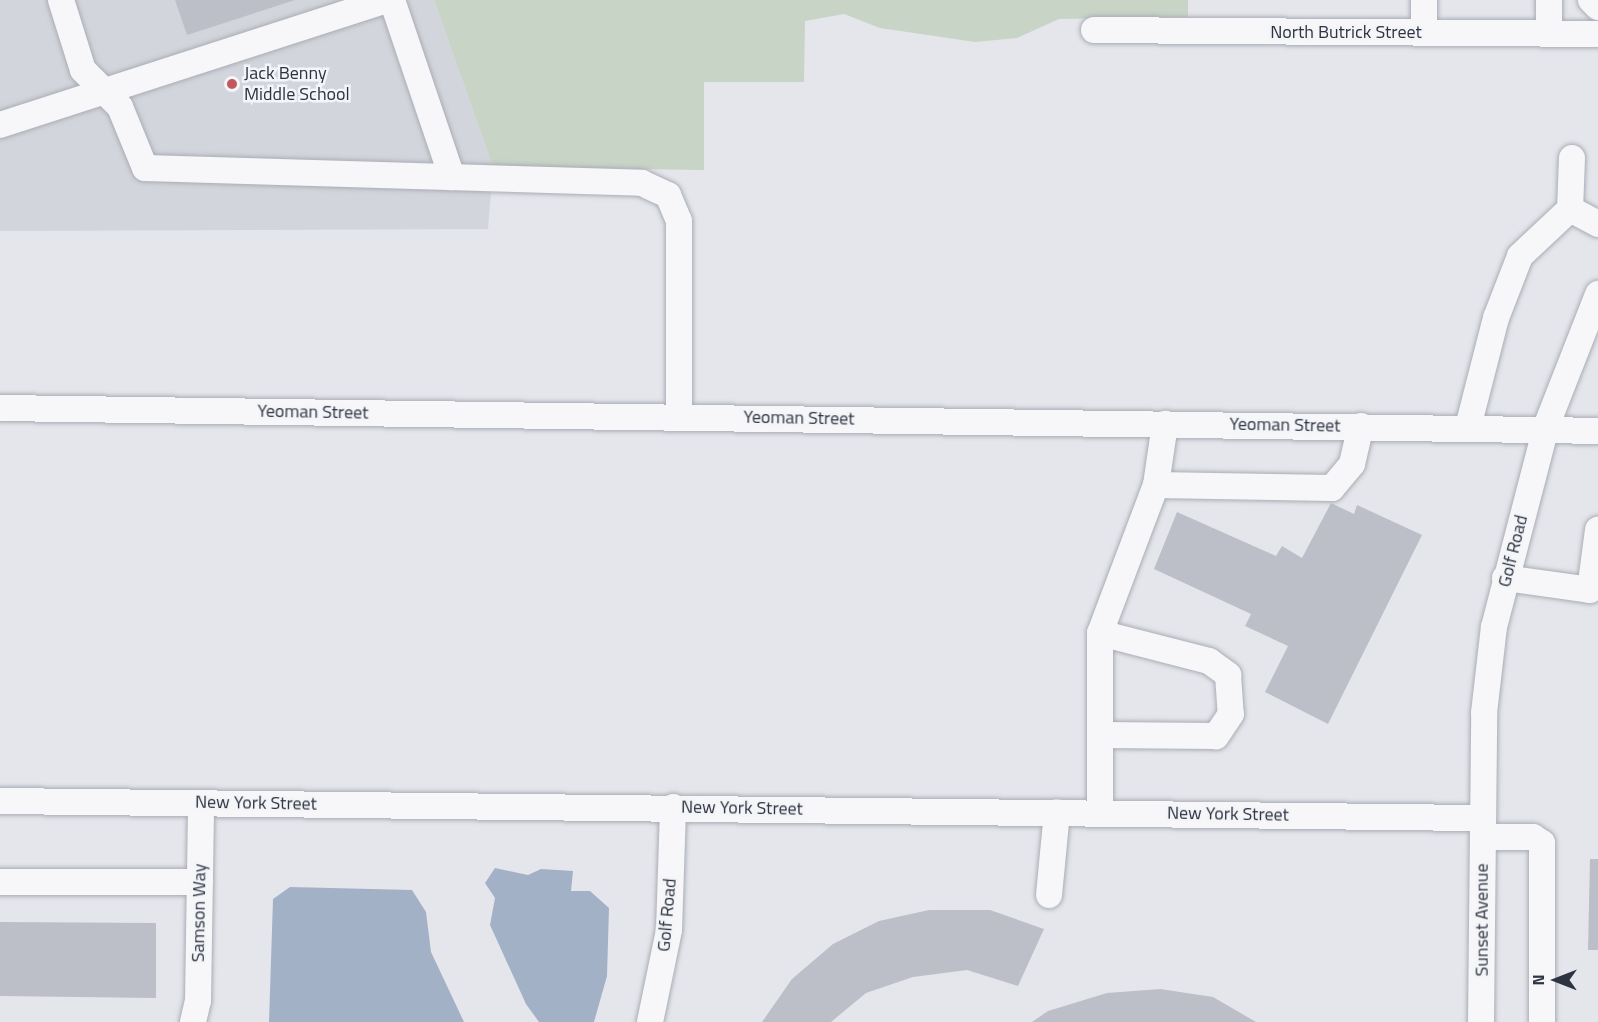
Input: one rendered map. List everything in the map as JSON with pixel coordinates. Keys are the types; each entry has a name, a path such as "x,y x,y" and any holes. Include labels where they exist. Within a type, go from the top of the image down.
{"street":[{"path":"61,0 83,70 120,107 146,168 642,183 668,195 679,221 679,416"},
{"path":"0,125 386,0"},
{"path":"392,0 452,177"},
{"path":"1424,0 1424,32"},
{"path":"1549,0 1549,33"},
{"path":"1591,0 1598,6"},
{"path":"1597,0 1598,6"},
{"name":"North Butrick Street","path":"1094,30 1598,34"},
{"path":"1468,427 1516,265 1531,240 1570,209 1572,158"},
{"path":"1570,209 1598,224"},
{"name":"Golf Road","path":"1483,828 1484,713 1505,578 1546,427 1598,294"},
{"name":"Yeoman Street","path":"0,408 1546,427 1598,431"},
{"path":"1101,812 1100,633 1134,534 1156,485 1165,424"},
{"path":"1156,485 1332,488 1352,464 1361,426"},
{"path":"1505,578 1590,590 1598,530"},
{"path":"1100,633 1209,661 1228,675 1231,714 1216,736 1101,735"},
{"name":"New York Street","path":"0,801 1101,812 1483,828 1533,837 1542,843 1542,1022"},
{"name":"Samson Way","path":"193,1022 198,1001 201,803"},
{"name":"Golf Road","path":"650,1022 669,930 673,807"},
{"path":"1049,895 1057,812"},
{"name":"Sunset Avenue","path":"1481,1022 1483,828"},
{"path":"0,882 200,882"}],"shaded area":[{"name":"Jack Benny Middle School","path":"0,0 434,0 493,167 488,229 0,231"}],"green space":[{"path":"434,0 1188,0 1188,17 1059,19 1017,38 975,42 880,28 844,14 805,21 804,82 704,82 704,170 493,167"}],"water":[{"path":"495,868 528,875 541,869 573,871 571,891 590,891 609,908 607,976 594,1022 539,1022 526,1004 490,925 495,898 485,883"},
{"path":"290,887 412,890 426,912 431,952 464,1022 269,1022 273,899"}],"building":[{"path":"175,0 295,0 187,35"},
{"path":"1331,503 1354,514 1357,505 1422,535 1328,724 1265,692 1288,646 1245,626 1251,614 1154,569 1177,512 1276,556 1282,546 1302,558"},
{"path":"1590,859 1598,859 1598,950 1588,950"},
{"path":"929,910 990,910 1044,929 1018,986 967,970 913,977 866,993 831,1022 762,1022 792,979 833,944 879,921"},
{"path":"0,922 156,923 156,998 0,996"},
{"path":"1160,989 1213,997 1256,1022 1032,1022 1048,1011 1107,993"}],"place":[{"name":"Jack Benny Middle School","path":"232,84"}]}
